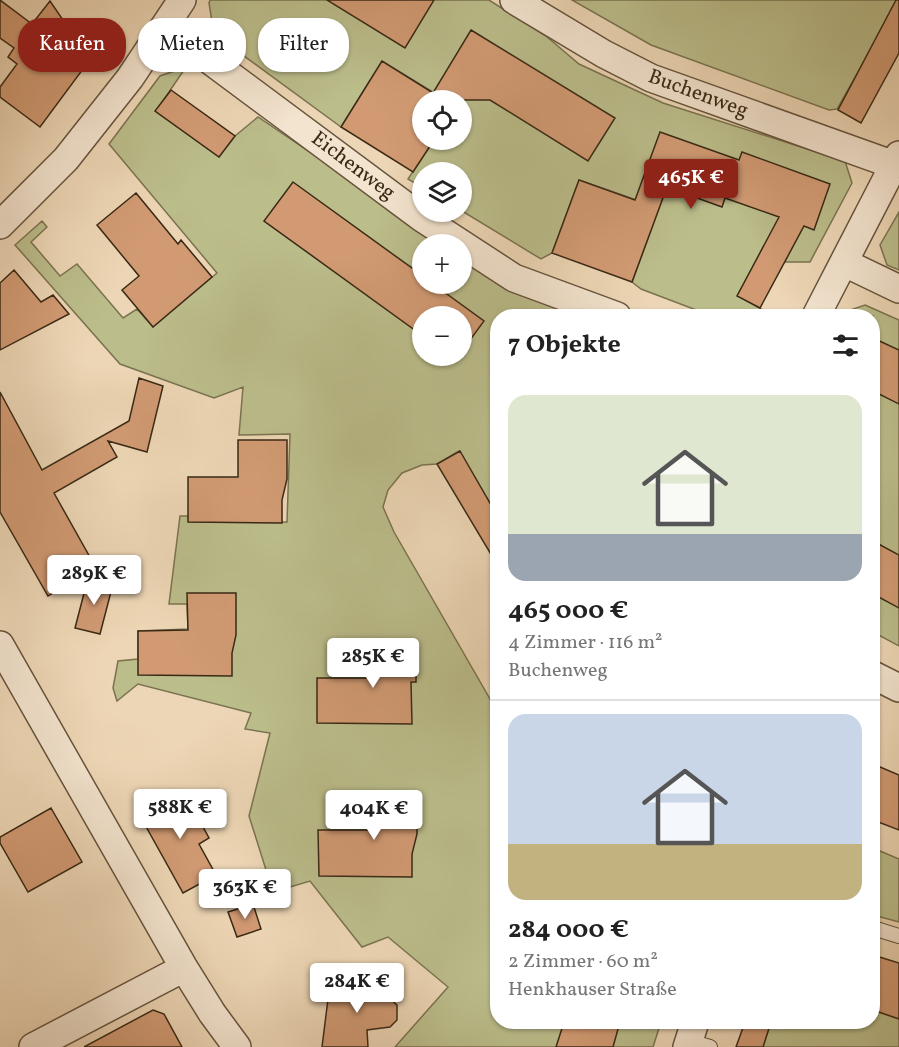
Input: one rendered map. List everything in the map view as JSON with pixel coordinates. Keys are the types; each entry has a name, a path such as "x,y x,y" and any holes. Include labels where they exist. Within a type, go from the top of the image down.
{"street":[{"path":"171,18 182,0"},
{"name":"Buchenweg","path":"514,0 604,54 651,78 896,160"},
{"path":"0,225 66,159 138,66"},
{"name":"Eichenweg","path":"226,72 422,218 514,278 598,309"},
{"path":"820,309 896,160"},
{"path":"845,263 899,289"},
{"path":"0,645 184,968 212,1013 237,1047"},
{"path":"880,678 899,688"},
{"path":"33,1047 184,968"}],"lane":[{"path":"880,930 899,936"}],"green space":[{"path":"210,0 489,0 546,36 579,64 663,103 845,161 852,183 810,262 785,262 738,296 761,309 694,309 641,289 632,282 659,208 579,180 552,253 541,259 472,217 472,162 419,162 427,150 472,150 472,90 430,90 382,61 341,127 266,72 349,72 349,18 258,18 258,66 246,57 246,18 211,18"},
{"path":"572,0 899,0 837,109 829,110 651,45"},
{"path":"172,72 183,72 156,111 219,157 235,136 258,117 430,234 412,234 412,294 472,294 472,261 579,309 490,309 490,503 459,451 437,464 422,465 402,473 388,490 383,507 394,532 490,699 490,1029 659,1029 653,1047 395,1047 448,987 388,937 362,947 310,881 273,892 249,816 270,733 245,729 251,713 138,684 117,701 113,688 118,661 138,659 138,631 188,629 187,604 169,604 180,516 188,516 189,522 287,522 290,434 239,435 243,387 214,398 120,364 15,245 42,221 47,227 31,242 60,276 77,264 123,318 137,309 153,327 217,273 109,144 160,76"},
{"path":"899,212 899,270 887,265 880,245"},
{"path":"865,305 874,309 853,309"},
{"path":"880,312 899,320 899,646 880,636"},
{"path":"880,851 899,859 899,922 880,917"},
{"path":"880,1012 899,1019 899,1047 763,1047 769,1029 880,1029"}],"building":[{"path":"0,0 24,18 18,18 18,72 81,72 40,127 0,97 0,87 17,64 8,57 14,48 0,38"},
{"path":"327,0 434,0 405,48"},
{"path":"896,0 899,0 899,53 861,123 838,110"},
{"path":"50,1 62,18 37,18"},
{"path":"471,30 615,118 588,161 490,100 472,100 472,90 435,90"},
{"path":"382,61 428,90 412,90 412,150 427,150 420,162 412,162 412,171 341,127"},
{"path":"171,90 235,136 219,157 155,111"},
{"path":"660,132 739,160 742,152 830,184 814,230 804,226 760,308 737,296 779,217 725,198 722,207 667,187 632,282 552,253 579,180 635,200"},
{"path":"293,182 412,268 412,294 447,294 463,306 412,306 412,328 264,221"},
{"path":"136,193 178,244 181,240 212,277 153,327 122,290 139,276 97,225"},
{"path":"14,270 41,302 53,295 69,314 0,350 0,283"},
{"path":"472,312 484,321 472,337"},
{"path":"880,341 899,350 899,404 880,394"},
{"path":"139,378 163,386 147,452 108,441 117,457 54,493 96,568 48,596 0,512 0,392 42,470 129,421"},
{"path":"238,440 287,440 287,479 282,500 282,523 188,522 188,477 238,477"},
{"path":"460,451 490,503 490,553 437,464"},
{"path":"880,545 899,555 899,608 880,598"},
{"path":"88,578 113,584 100,634 75,628"},
{"path":"187,593 236,593 236,635 232,653 232,676 138,675 138,631 188,630"},
{"path":"367,641 416,641 416,682 411,682 412,724 317,723 317,678 367,678"},
{"path":"880,767 899,775 899,830 880,823"},
{"path":"183,790 209,838 199,844 216,875 183,893 139,814"},
{"path":"368,793 417,793 417,834 412,854 412,877 319,876 318,830 368,830"},
{"path":"51,808 82,862 28,892 0,843 0,837"},
{"path":"253,904 261,929 237,937 228,912"},
{"path":"880,957 899,963 899,1019 880,1012"},
{"path":"361,973 397,1005 397,1020 390,1027 367,1030 368,1047 322,1047 328,999 347,984 348,986"},
{"path":"153,1010 164,1014 182,1047 84,1047"},
{"path":"562,1029 618,1029 613,1047 556,1047"},
{"path":"742,1029 769,1029 763,1047 736,1047"}]}
